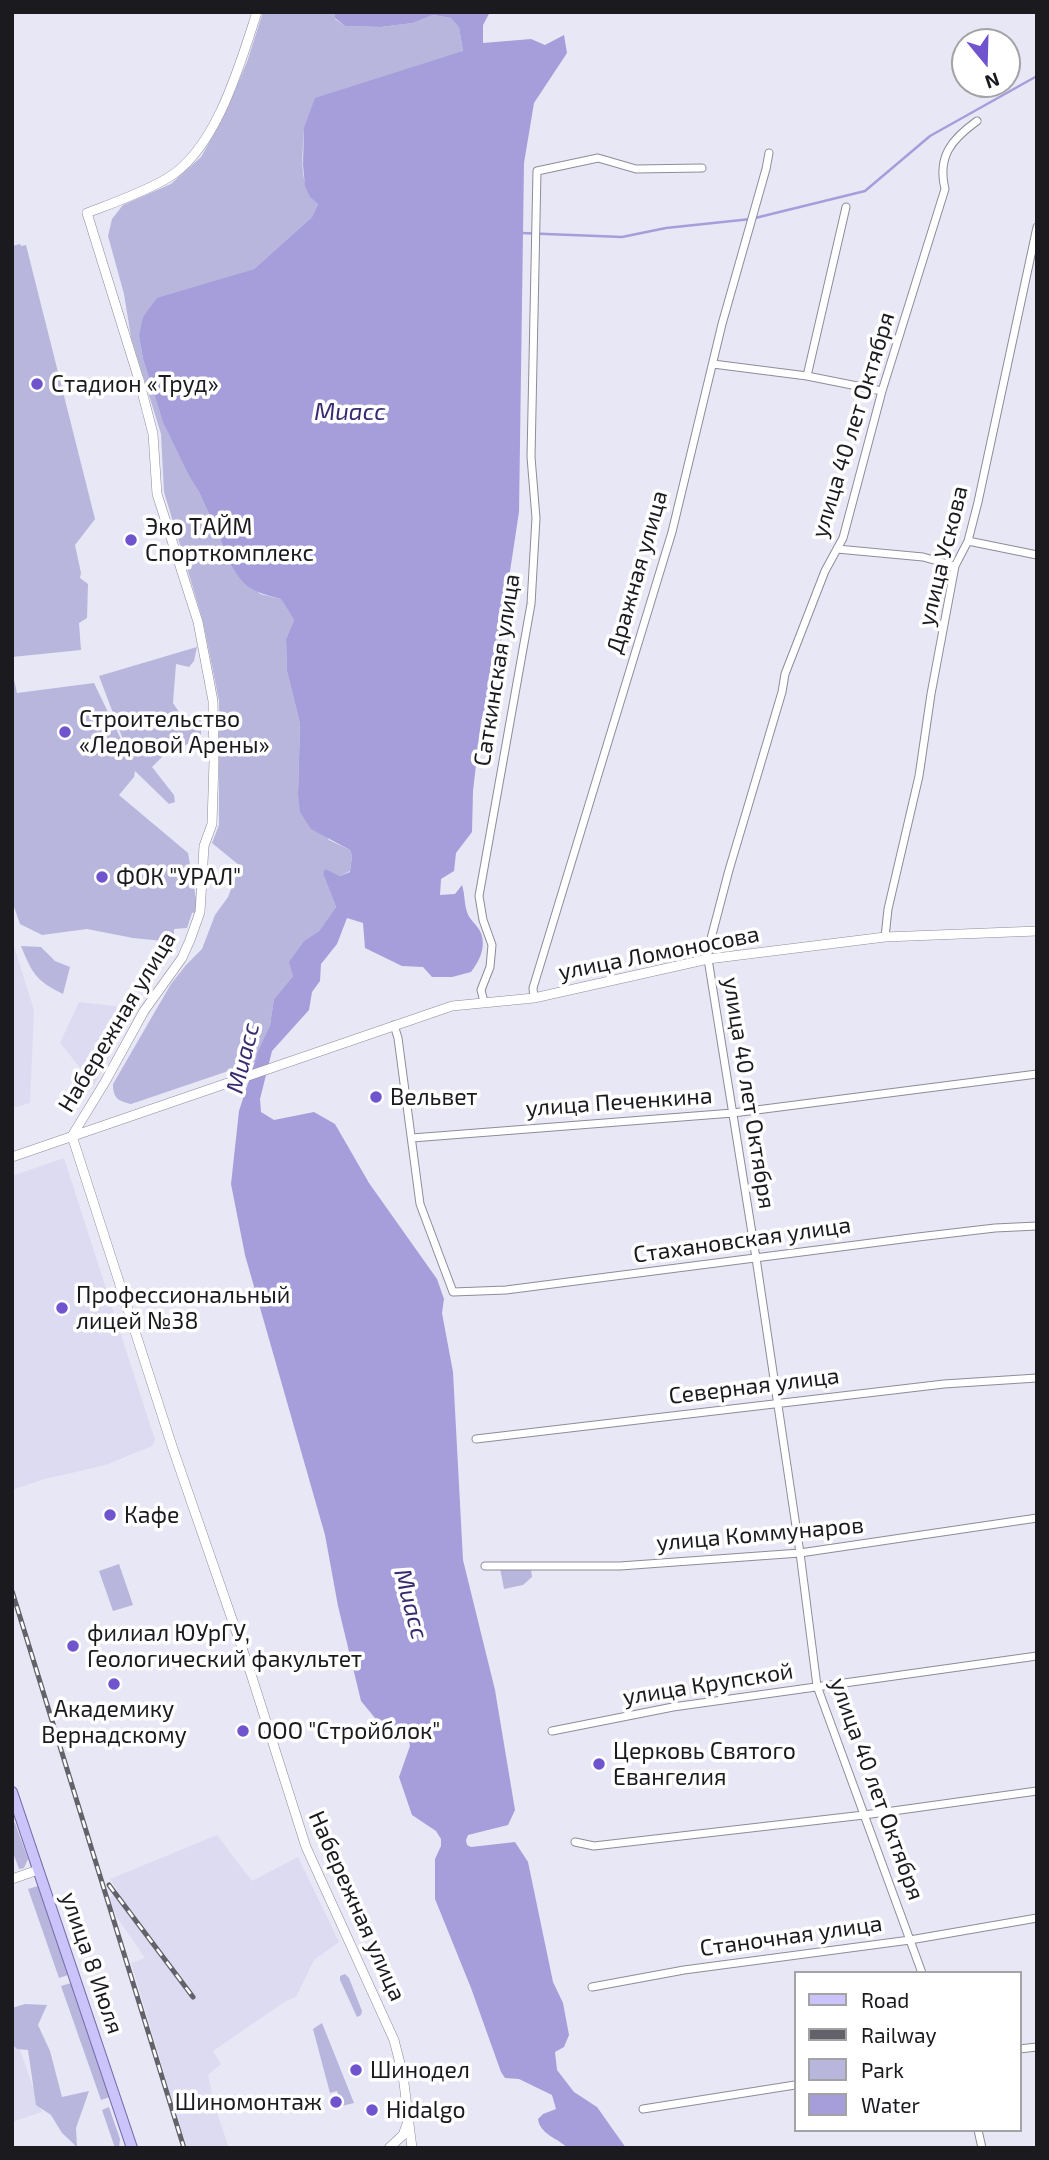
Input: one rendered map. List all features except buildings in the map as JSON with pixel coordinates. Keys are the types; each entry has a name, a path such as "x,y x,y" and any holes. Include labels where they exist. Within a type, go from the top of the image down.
{"main road":[{"name":"улица 8 Июля","path":"12,1793 132,2148"}],"street":[{"name":"Набережная улица","path":"257,12 244,56 217,120 197,153 168,178 87,213 139,380 153,434 157,494 198,622 213,701 214,773 212,824 204,846 200,912 190,940 182,958 144,1012 72,1136 306,1847 391,2031 403,2075 412,2148"},
{"name":"улица 40 лет Октября","path":"921,1971 817,1686 800,1553 708,948 785,674 825,571 843,538 882,391 945,188 942,175 949,146 976,121"},
{"name":"Дражная улица","path":"534,998 533,988 672,532 722,324 769,153"},
{"name":"Саткинская улица","path":"484,1002 481,990 490,967 492,945 483,920 479,895 531,604 536,518 531,457 537,171 598,158 636,169 702,168"},
{"path":"807,376 846,207"},
{"name":"улица Ускова","path":"885,937 888,909 919,776 955,566 968,541 1037,228"},
{"path":"713,364 807,376 882,391"},
{"path":"968,541 1037,555"},
{"path":"837,549 923,557 955,566"},
{"name":"улица Ломоносова","path":"12,1157 452,1006 534,998 709,958 885,937 1037,931"},
{"path":"394,1025 412,1138"},
{"name":"улица Печенкина","path":"412,1138 733,1113 1037,1074"},
{"name":"Стахановская улица","path":"412,1138 420,1204 453,1292 506,1290 995,1228 1037,1226"},
{"name":"Северная улица","path":"476,1439 777,1402 944,1384 1037,1378"},
{"name":"улица Коммунаров","path":"485,1566 620,1566 800,1553 1037,1518"},
{"name":"улица Крупской","path":"552,1731 673,1707 1037,1656"},
{"path":"575,1842 594,1846 864,1815 1037,1791"},
{"path":"12,1879 38,1870"},
{"name":"Станочная улица","path":"592,1987 684,1970 910,1940 1037,1918"},
{"path":"643,2109 794,2085"},
{"path":"389,2148 403,2135 408,2122"}],"shaded area":[{"path":"12,940 34,1010 30,1103 12,1108"},
{"path":"79,1002 115,1006 124,1011 127,1025 94,1085 60,1043"},
{"name":"Профессиональный лицей №38","path":"64,1158 155,1440 152,1446 106,1465 45,1479 12,1490 12,1176"},
{"path":"217,1835 252,1881 298,1857 339,1942 314,1960 296,1997 286,2001 213,2051 221,2064 208,2075 215,2107 229,2148 187,2148 131,1963 145,1958 116,1916 109,1898 118,1891 110,1879"},
{"path":"12,2027 42,2112 12,2122"}],"green space":[{"path":"263,12 335,12 335,19 345,26 381,27 413,23 433,15 451,18 459,26 463,51 304,129 304,179 311,196 318,204 312,217 254,269 212,282 139,336 143,359 163,421 199,492 226,556 260,594 281,599 294,620 286,639 287,671 300,724 298,794 329,840 350,850 352,856 350,871 340,876 325,870 323,874 336,907 319,931 305,940 293,976 274,999 270,1025 255,1062 131,1104 117,1098 113,1084 171,984 202,949 215,915 228,897 240,866 212,843 219,825 219,701 203,621 164,492 161,434 131,337 124,294 108,236 112,219 123,205 171,184 201,157 221,122 247,62"},
{"name":"Стадион «Труд»","path":"26,245 95,519 75,545 80,578 88,584 87,618 79,623 81,650 12,657 12,246"},
{"path":"197,647 194,661 189,667 176,664 173,703 183,718 201,716 201,739 167,752 152,767 174,795 175,802 169,804 135,771 134,777 119,795 188,853 197,912 192,913 187,928 174,929 174,942 133,938 87,929 42,935 20,924 12,901 12,671 17,693 94,683 130,758 99,676"},
{"path":"21,946 41,947 55,961 70,967 63,994 36,975"},
{"path":"119,1564 133,1605 113,1611 99,1571"},
{"path":"500,1568 531,1569 532,1577 523,1585 504,1589"},
{"path":"12,1821 28,1859 24,1868 19,1869 12,1850"},
{"path":"38,1886 68,1975 59,1978 28,1889"},
{"path":"345,1974 362,2011 357,2017 340,1980 340,1976"},
{"path":"71,1983 110,2097 101,2100 61,1986"},
{"path":"25,2004 47,2005 38,2025 50,2051 62,2097 89,2091 76,2128 77,2147 62,2133 51,2115 36,2105 28,2050 17,2049 12,2044 12,2008"},
{"path":"322,2023 354,2103 342,2106 337,2091 330,2093 313,2029"},
{"path":"109,2107 120,2139 119,2148 115,2148 102,2110"}],"water":[{"name":"Миасс","path":"335,12 490,12 483,25 483,43 531,39 545,45 564,35 567,53 534,103 524,163 519,512 502,624 501,649 481,721 473,791 472,832 456,853 454,871 441,879 440,895 455,894 462,885 468,915 482,937 482,953 471,972 452,977 432,977 423,967 402,966 365,948 363,923 347,918 337,944 321,964 320,981 312,992 309,1010 272,1051 260,1099 261,1112 274,1120 314,1112 335,1124 369,1183 437,1279 444,1299 442,1313 453,1372 463,1560 495,1690 515,1810 508,1825 468,1835 467,1845 471,1847 515,1842 528,1862 553,1982 563,2003 569,2035 564,2047 555,2052 557,2070 574,2092 597,2107 626,2148 568,2148 545,2132 539,2124 538,2119 543,2114 556,2109 552,2095 519,2079 505,2078 501,2072 435,1899 435,1859 441,1839 436,1831 412,1815 399,1777 410,1746 407,1730 375,1718 361,1701 338,1606 325,1535 245,1255 231,1184 239,1111 258,1052 270,1025 274,999 293,976 289,962 305,940 319,931 336,907 323,874 325,869 340,876 350,872 352,856 350,850 311,829 300,812 300,724 287,671 286,639 294,620 281,599 260,593 247,585 226,556 199,492 163,422 143,359 139,336 143,317 157,298 254,269 312,217 318,204 310,197 305,186 303,165 304,128 315,98 463,51 459,27 451,18 433,15 413,23 381,27 345,26 335,18"}],"waterway":[{"path":"521,233 622,237 666,228 751,219 865,191 930,136 1037,76"}],"railway":[{"path":"12,1591 184,2148"},
{"path":"109,1885 193,1997"}],"place":[{"name":"Стадион «Труд»","path":"37,384"},
{"name":"Эко ТАЙМ Спорткомплекс","path":"131,540"},
{"name":"Строительство «Ледовой Арены»","path":"65,732"},
{"name":"ФОК \"УРАЛ\"","path":"102,877"},
{"name":"Вельвет","path":"376,1097"},
{"name":"Профессиональный лицей №38","path":"62,1308"},
{"name":"Кафе","path":"110,1515"},
{"name":"филиал ЮУрГУ, Геологический факультет","path":"73,1646"},
{"name":"Академику Вернадскому","path":"114,1684"},
{"name":"ООО \"Стройблок\"","path":"243,1731"},
{"name":"Церковь Святого Евангелия","path":"599,1764"},
{"name":"Шинодел","path":"356,2070"},
{"name":"Шиномонтаж","path":"336,2102"},
{"name":"Hidalgo","path":"372,2110"}]}
